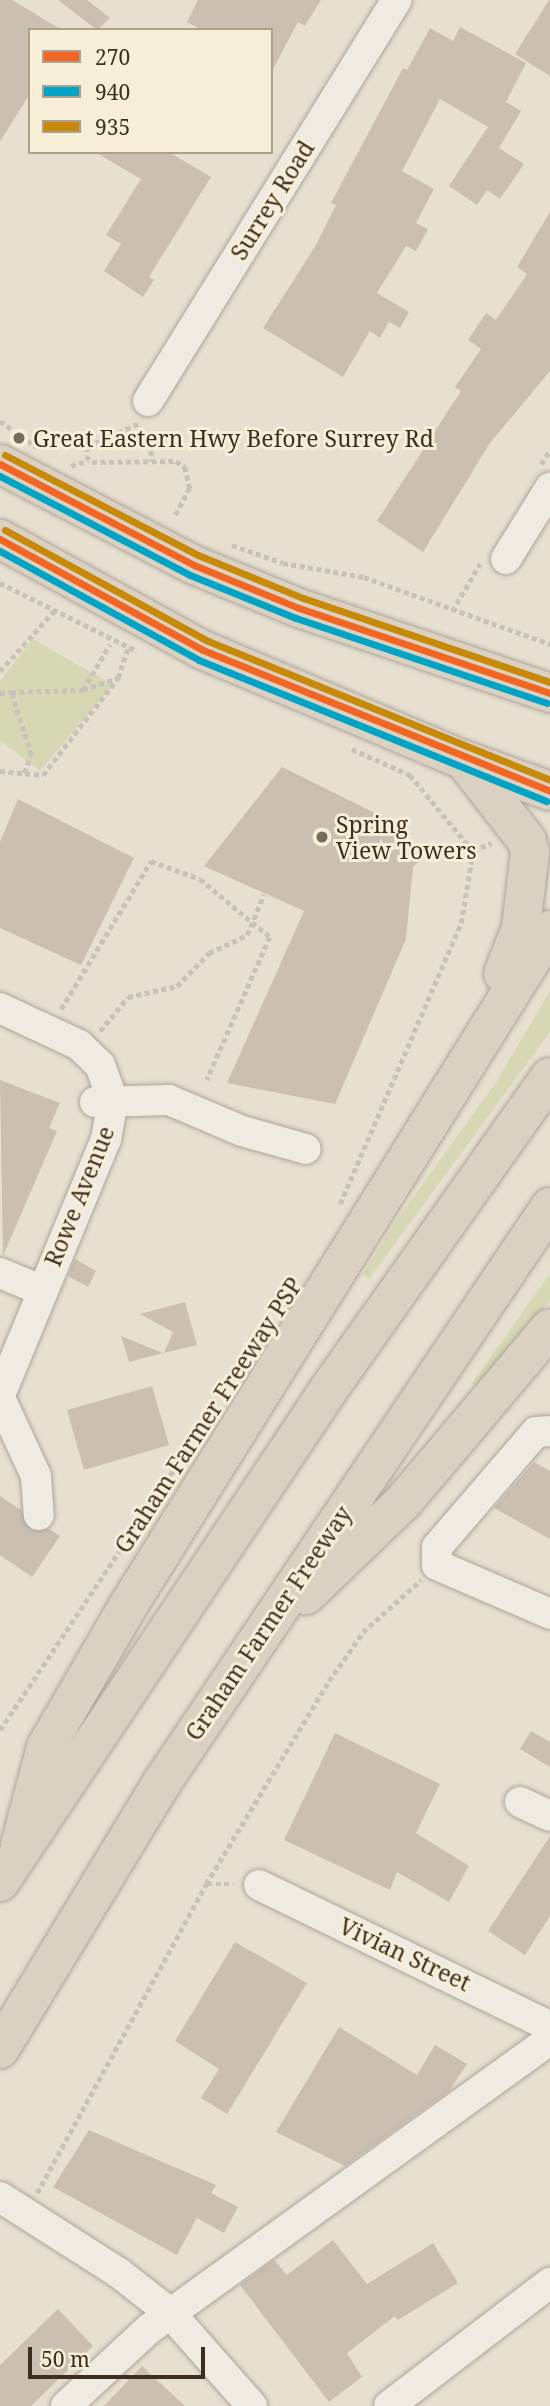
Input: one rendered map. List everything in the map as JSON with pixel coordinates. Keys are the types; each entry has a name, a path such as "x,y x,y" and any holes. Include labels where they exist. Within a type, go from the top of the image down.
{"highway":[{"path":"0,464 194,565 299,608 550,693"},
{"path":"0,539 203,650 464,761 550,791"},
{"path":"496,673 550,674"},
{"path":"464,761 527,841 530,852 521,928 475,1048"},
{"path":"20,1845 53,1735 550,930"},
{"path":"0,1882 20,1845 329,1389 550,1077"},
{"name":"Graham Farmer Freeway","path":"0,2049 140,1817 550,1208"},
{"path":"256,1642 404,1500 550,1328"}],"street":[{"name":"Surrey Road","path":"148,401 397,0"},
{"path":"506,559 550,488"},
{"name":"Rowe Avenue","path":"0,1008 79,1045 100,1065 106,1139 22,1283 0,1354"},
{"name":"Rowe Avenue","path":"0,1030 78,1066 104,1101"},
{"path":"104,1101 169,1100 242,1131 306,1149"},
{"name":"Rowe Avenue","path":"0,1397 22,1283"},
{"path":"0,1397 36,1476 39,1515"},
{"path":"550,1431 536,1432 437,1547 438,1565 550,1614"},
{"path":"520,1802 550,1816"},
{"name":"Vivian Street","path":"259,1885 550,2026"},
{"path":"66,2406 170,2313 550,2040"},
{"path":"9,2202 170,2313 252,2406"},
{"path":"389,2406 550,2283"}],"path":[{"path":"88,460 88,447 135,428 148,401"},
{"path":"0,421 43,452"},
{"path":"150,434 152,461"},
{"path":"67,466 88,460 176,461 185,467 190,488 176,518 164,515"},
{"path":"59,461 78,473"},
{"path":"224,542 283,562 364,577 550,644"},
{"path":"0,583 140,653"},
{"path":"0,671 54,611"},
{"path":"83,690 110,644"},
{"path":"0,771 43,775 118,678 128,648"},
{"path":"0,693 83,690 118,678"},
{"path":"10,691 31,755 24,773"},
{"path":"334,1217 461,923 473,850 410,775 338,742"},
{"path":"61,1010 151,861 200,879 270,937 207,1080"},
{"path":"97,1036 128,997 177,986 209,953 236,942 255,924 264,894"},
{"name":"Graham Farmer Freeway PSP","path":"0,1730 184,1456"},
{"path":"9,2202 136,2021 206,1884 329,1681 363,1632 438,1565"}],"green space":[{"path":"33,639 113,685 40,771 0,740 0,681"},
{"path":"550,991 550,1032 369,1279 363,1274 396,1221 495,1084"},
{"path":"550,1274 550,1301 476,1387 472,1383"}],"building":[{"path":"0,0 12,0 59,28 28,28 28,97 0,141"},
{"path":"58,0 87,0 110,18 99,28 94,28"},
{"path":"198,0 321,0 305,26 298,22 273,69 273,28 198,28 187,22"},
{"path":"550,0 550,76 515,54"},
{"path":"460,27 526,63 506,102 521,111 499,148 524,164 500,199 487,190 477,205 449,186 488,127 440,99 402,171 434,189 416,223 428,229 416,251 406,246 377,293 409,312 400,328 389,322 380,338 370,331 343,377 263,328 316,245 336,205 331,203 403,68 407,70 430,28 453,41"},
{"path":"98,154 172,154 211,177 149,277 154,280 143,297 104,271 121,244 106,235 141,179"},
{"path":"550,212 550,371 490,443 423,552 377,521 461,391 455,387 481,349 468,340 486,313 496,320 527,274 517,267"},
{"path":"282,767 401,826 397,831 427,853 413,867 406,939 335,1104 227,1083 304,911 204,866"},
{"path":"18,799 134,858 81,965 0,928 0,842"},
{"path":"0,1080 60,1103 49,1128 57,1131 3,1256"},
{"path":"75,1259 96,1271 88,1287 68,1276"},
{"path":"185,1302 197,1345 164,1353 173,1332 140,1314"},
{"path":"121,1336 163,1353 129,1362"},
{"path":"152,1386 169,1445 84,1470 67,1410"},
{"path":"534,1462 550,1471 550,1539 494,1508"},
{"path":"0,1496 21,1510 31,1530 49,1529 60,1536 32,1577 0,1555"},
{"path":"531,1731 550,1742 550,1767 520,1749"},
{"path":"335,1733 440,1784 416,1833 469,1866 449,1902 397,1872 390,1890 284,1840"},
{"path":"550,1836 550,1916 525,1955 488,1931"},
{"path":"235,1942 307,1983 227,2114 201,2098 219,2069 175,2041"},
{"path":"339,2027 417,2075 435,2045 467,2064 449,2091 345,2166 276,2132"},
{"path":"89,2130 216,2185 211,2193 238,2207 224,2233 197,2218 177,2255 53,2187"},
{"path":"333,2240 367,2284 433,2243 458,2283 398,2320 395,2316 347,2353 362,2377 329,2402 240,2285 274,2260 287,2275"},
{"path":"58,2309 93,2346 31,2406 0,2406 0,2365"},
{"path":"142,2366 185,2406 104,2406"}],"transit line":[{"name":"935","path":"5,455 198,555 303,598 550,682"},
{"name":"270","path":"0,464 194,565 299,608 550,693"},
{"name":"940","path":"0,476 190,575 296,618 547,703"},
{"name":"935","path":"5,530 208,641 550,780"},
{"name":"270","path":"0,539 203,650 550,791"},
{"name":"940","path":"0,551 199,660 546,801"}],"place":[{"name":"Great Eastern Hwy Before Surrey Rd","path":"19,438"},
{"name":"Spring View Towers","path":"322,837"}]}
